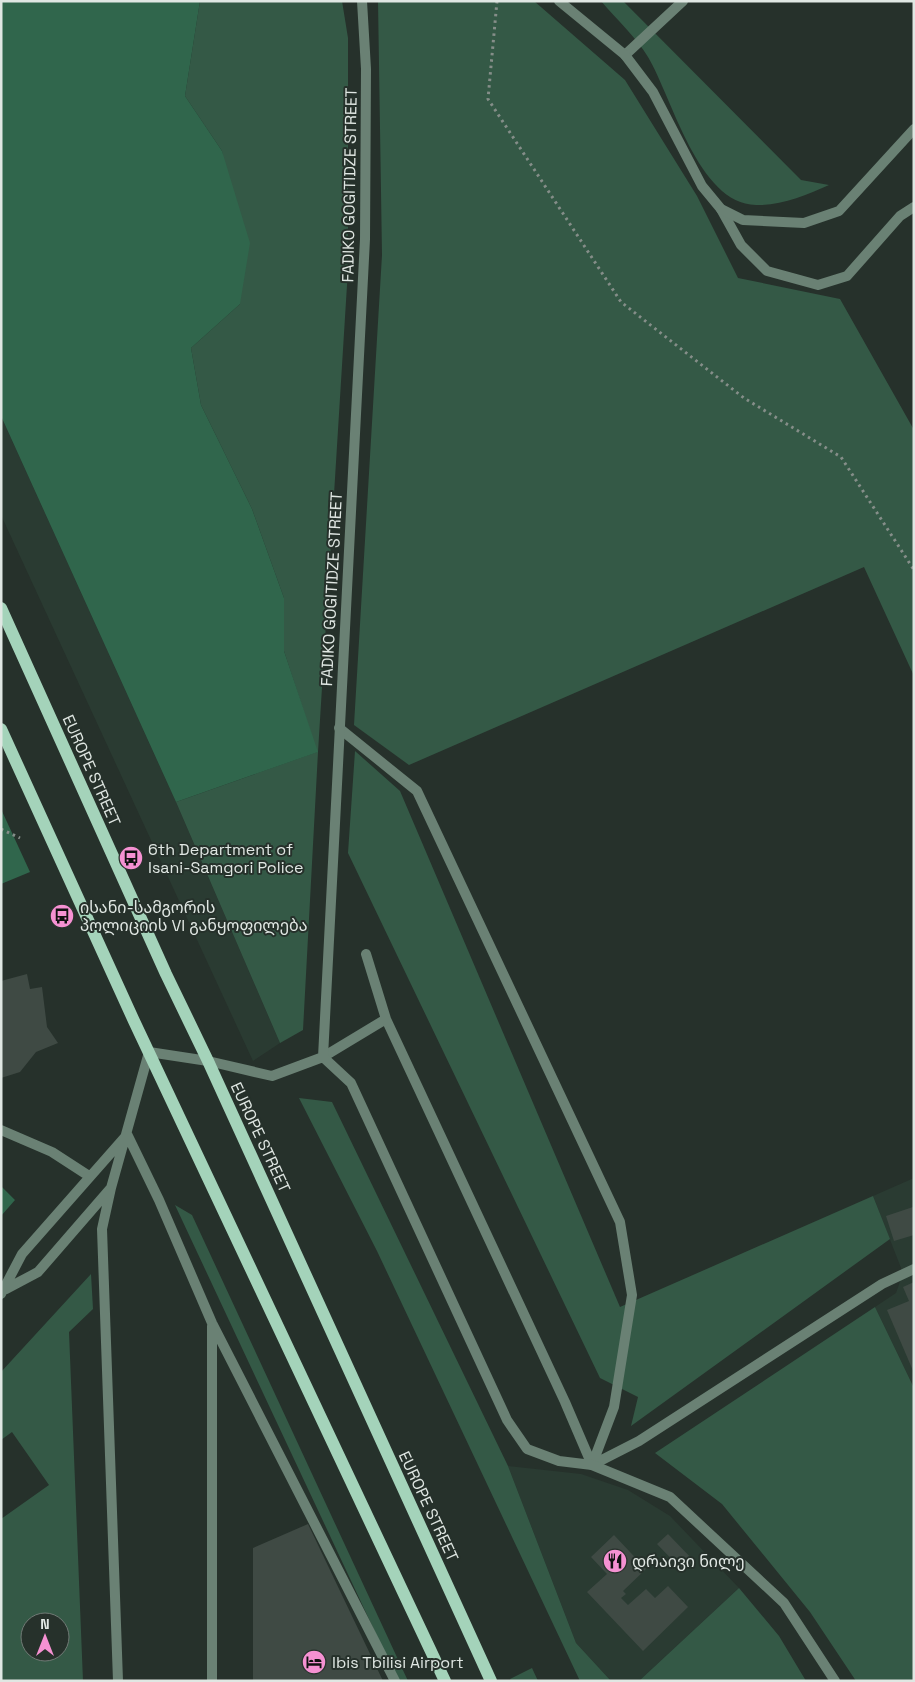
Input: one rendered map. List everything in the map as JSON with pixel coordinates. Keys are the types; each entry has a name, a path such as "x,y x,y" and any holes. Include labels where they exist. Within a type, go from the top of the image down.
{"main road":[{"name":"EUROPE STREET","path":"1,608 166,974 208,1060 491,1681"},
{"path":"1,729 149,1052 445,1681"}],"street":[{"name":"FADIKO GOGITIDZE STREET","path":"323,1057 338,728 365,239 366,69 362,1"},
{"path":"559,1 625,55 653,92 702,186 721,210 741,245 767,271 818,285 847,276 900,216 914,207"},
{"path":"625,55 683,1"},
{"path":"721,210 743,220 769,223 804,223 839,211 914,128"},
{"path":"338,728 417,791 620,1222 632,1294 614,1407 592,1465"},
{"path":"366,954 386,1019 561,1393 592,1465"},
{"path":"118,1681 102,1229 111,1188 149,1052 208,1060 272,1076 323,1057 386,1019"},
{"path":"323,1057 351,1083 507,1420 527,1449 559,1461 592,1465 670,1497 784,1603 836,1681"},
{"path":"1,1130 52,1152 89,1176"},
{"path":"3,1291 22,1254 127,1134"},
{"path":"127,1134 159,1200 212,1323 395,1681"},
{"path":"3,1291 38,1272 111,1188"},
{"path":"592,1465 639,1441 882,1284 914,1269"},
{"path":"212,1323 212,1681"}],"path":[{"path":"497,1 488,99 621,302 744,398 841,457 914,570"},
{"path":"1,829 20,838"}],"shaded area":[{"path":"1,416 176,802 280,1043 253,1061 1,515"},
{"path":"914,1178 914,1388 875,1307 896,1293 903,1273 873,1196"},
{"path":"508,1466 581,1474 628,1490 670,1516 739,1588 639,1681 611,1681 576,1643"}],"green space":[{"path":"1,1 200,1 185,96 222,151 250,243 240,304 191,348 201,405 252,509 284,598 284,651 318,752 176,802 1,416"},
{"path":"200,1 342,1 348,38 348,269 303,1030 280,1043 176,802 317,752 284,651 284,598 252,509 201,405 191,348 240,304 222,151 185,96"},
{"path":"378,1 534,1 625,80 697,196 738,278 840,299 914,430 914,676 864,567 409,765 354,725 382,255"},
{"path":"601,1 623,1 801,180 829,185 793,199 765,205 756,205 736,200 718,187 689,146 648,57 632,35"},
{"path":"355,751 400,791 620,1307 873,1196 890,1239 631,1426 638,1397 600,1378 348,853"},
{"path":"1,809 30,872 1,884"},
{"path":"299,1098 332,1102 508,1466 576,1643 611,1681 580,1681 377,1251"},
{"path":"1,1186 15,1200 1,1216"},
{"path":"175,1205 192,1215 408,1681 398,1681"},
{"path":"91,1274 93,1309 69,1332 83,1681 1,1681 1,1519 49,1485 12,1432 1,1440 1,1372"},
{"path":"875,1307 914,1388 914,1681 856,1681 810,1612 722,1504 655,1453"},
{"path":"739,1588 779,1636 806,1681 639,1681"},
{"path":"532,1668 538,1681 511,1681 510,1679"}],"building":[{"path":"27,974 30,989 42,987 47,1027 58,1043 36,1052 20,1072 1,1078 1,981"},
{"path":"913,1207 914,1235 894,1241 886,1216"},
{"path":"914,1282 914,1373 887,1310 909,1301 903,1287"},
{"path":"308,1524 383,1681 253,1681 253,1548"},
{"path":"668,1534 695,1562 684,1572 657,1544"},
{"path":"614,1535 646,1569 623,1591 626,1594 621,1598 628,1605 646,1589 655,1598 668,1586 688,1607 643,1651 587,1592 607,1574 591,1557"}],"place":[{"name":"6th Department of Isani-Samgori Police","path":"131,858"},
{"name":"ისანი-სამგორის პოლიციის VI განყოფილება","path":"62,916"},
{"name":"დრაივი ნილე","path":"615,1561"},
{"name":"Ibis Tbilisi Airport","path":"314,1662"}]}
